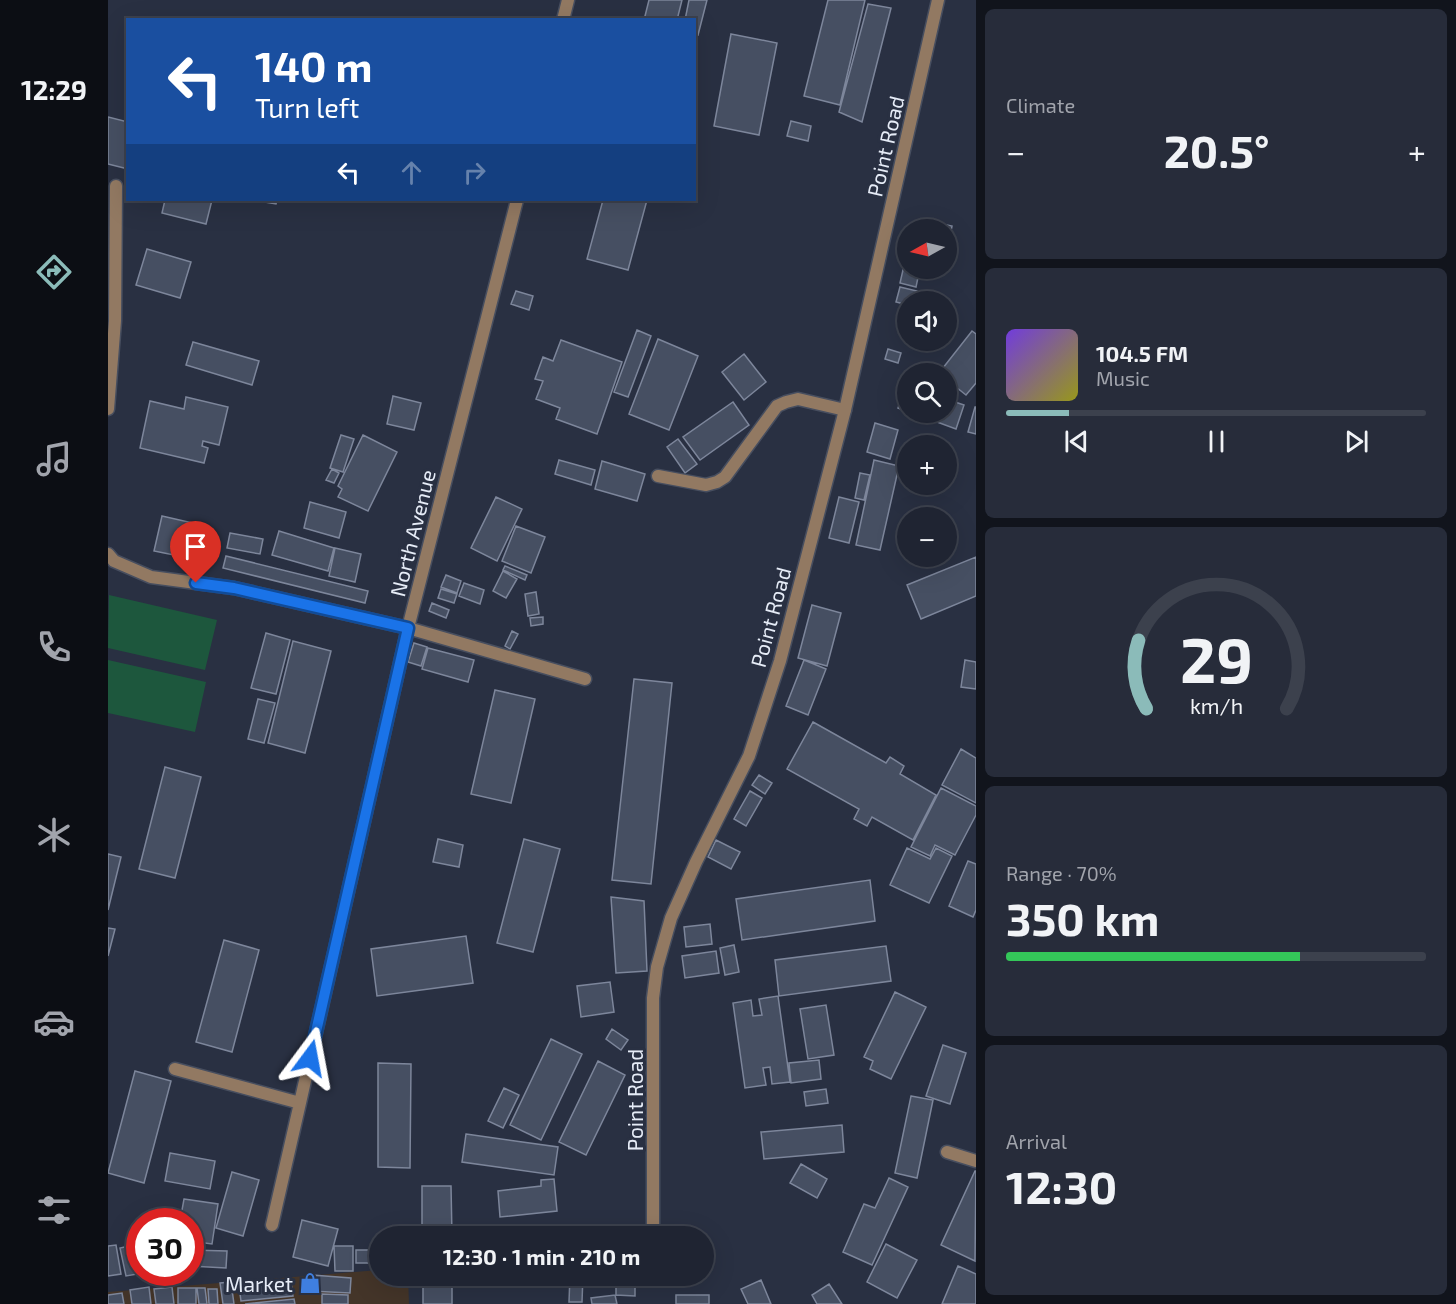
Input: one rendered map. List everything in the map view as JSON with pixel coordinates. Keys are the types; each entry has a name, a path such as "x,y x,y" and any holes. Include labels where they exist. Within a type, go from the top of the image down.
{"street":[{"path":"564,18 568,0"},
{"name":"Point Road","path":"653,1226 653,998 657,967 671,918 749,756 780,661 845,410 938,0"},
{"path":"108,409 115,321 116,186"},
{"name":"North Avenue","path":"272,1225 408,628 517,201"},
{"path":"658,476 706,485 717,482 725,477 777,406 786,402 798,399 845,410"},
{"path":"108,554 114,561 150,577 234,588 408,628 585,679"},
{"path":"175,1069 300,1103"},
{"path":"946,1152 976,1161"}],"shaded area":[{"name":"Market","path":"369,1271 369,1286 408,1286 409,1304 108,1304 108,1292"}],"green space":[{"path":"109,595 217,620 205,670 108,648"},
{"path":"108,660 206,682 195,732 108,713"}],"building":[{"path":"649,0 682,0 678,18 644,18"},
{"path":"689,0 707,0 698,35 696,34 696,18 685,18"},
{"path":"828,0 865,0 840,105 804,96"},
{"path":"868,4 891,8 862,122 839,112"},
{"path":"731,34 777,43 759,135 714,126"},
{"path":"108,117 126,122 126,168 108,164"},
{"path":"791,121 811,126 808,141 787,136"},
{"path":"165,201 212,201 206,224 162,213"},
{"path":"258,201 277,201 276,204"},
{"path":"603,201 647,201 628,270 587,259"},
{"path":"147,249 191,262 180,298 136,285"},
{"path":"901,279 918,279 916,287 900,283"},
{"path":"900,287 917,291 899,291"},
{"path":"516,291 533,296 529,310 511,304"},
{"path":"637,330 651,336 628,397 614,392"},
{"path":"972,331 976,334 976,383 966,395 957,388 957,363 947,363"},
{"path":"658,339 698,356 669,430 629,414"},
{"path":"561,340 622,362 597,434 556,419 560,408 536,399 543,381 535,379 543,357 553,361"},
{"path":"193,342 259,361 252,385 186,365"},
{"path":"888,349 901,353 898,363 885,359"},
{"path":"744,354 766,382 744,400 722,372"},
{"path":"393,396 421,403 414,430 387,424"},
{"path":"186,397 228,407 219,445 203,441 202,446 208,448 204,463 140,448 150,401 184,409"},
{"path":"733,402 749,425 700,460 683,437"},
{"path":"957,403 964,405 956,429 940,423 957,423"},
{"path":"976,407 976,434 968,432"},
{"path":"875,423 898,430 890,459 867,452"},
{"path":"341,435 354,439 343,472 330,468"},
{"path":"363,435 397,452 368,511 338,497 342,489 338,486"},
{"path":"678,439 697,464 685,473 667,447"},
{"path":"559,460 595,470 591,485 555,474"},
{"path":"874,460 897,466 897,475 880,550 856,545"},
{"path":"602,461 645,474 637,501 595,489"},
{"path":"332,469 339,473 334,483 326,480"},
{"path":"860,473 870,475 864,500 855,498"},
{"path":"496,497 522,509 497,561 471,548"},
{"path":"839,497 859,502 849,543 829,538"},
{"path":"310,502 346,512 339,538 304,528"},
{"path":"162,516 206,526 199,560 154,551"},
{"path":"516,526 545,537 531,573 502,561"},
{"path":"279,531 334,548 328,571 272,555"},
{"path":"230,533 263,539 260,554 227,548"},
{"path":"335,548 361,554 355,582 329,576"},
{"path":"226,556 368,591 365,603 223,568"},
{"path":"976,557 976,596 921,619 907,585 951,567 957,567 957,565"},
{"path":"505,566 527,575 525,580 503,570"},
{"path":"503,571 517,579 506,598 493,591"},
{"path":"446,575 461,581 457,593 441,587"},
{"path":"464,583 484,590 480,604 459,596"},
{"path":"441,589 457,594 454,603 438,598"},
{"path":"536,592 539,614 528,616 525,594"},
{"path":"432,603 449,610 446,618 429,611"},
{"path":"812,605 841,613 827,666 798,658"},
{"path":"543,617 543,624 531,626 530,618"},
{"path":"512,631 518,634 510,649 505,646"},
{"path":"266,633 290,640 276,694 251,688"},
{"path":"293,641 331,651 305,753 268,743"},
{"path":"414,643 427,647 421,666 408,662"},
{"path":"428,648 474,660 468,682 422,669"},
{"path":"804,660 826,669 808,715 786,706"},
{"path":"965,660 976,662 976,689 961,687"},
{"path":"634,679 672,683 651,884 612,880"},
{"path":"495,690 535,699 511,803 471,794"},
{"path":"258,699 275,703 264,743 248,739"},
{"path":"813,722 886,763 890,757 904,766 900,774 936,795 913,840 872,817 867,826 854,819 859,809 787,769"},
{"path":"961,749 976,758 976,803 942,785"},
{"path":"165,767 201,777 175,878 139,869"},
{"path":"759,775 772,783 765,794 752,785"},
{"path":"941,788 976,806 976,815 955,855 935,845 930,856 911,847"},
{"path":"750,791 762,798 746,826 734,819"},
{"path":"438,839 463,845 459,867 433,862"},
{"path":"524,839 560,849 533,952 497,943"},
{"path":"716,840 740,852 731,869 708,857"},
{"path":"907,848 930,859 936,848 952,856 929,903 890,885"},
{"path":"108,854 121,857 108,910"},
{"path":"968,861 976,864 976,910 973,917 949,906"},
{"path":"870,880 875,921 742,940 736,899"},
{"path":"611,897 644,901 647,971 616,973"},
{"path":"710,924 712,944 686,947 684,927"},
{"path":"108,928 115,929 108,956"},
{"path":"466,936 473,983 377,996 371,949"},
{"path":"224,940 259,950 232,1052 196,1042"},
{"path":"734,945 739,972 725,975 720,948"},
{"path":"886,946 891,981 779,996 775,960"},
{"path":"716,951 719,973 685,978 682,956"},
{"path":"610,982 614,1012 581,1017 577,986"},
{"path":"895,992 926,1007 891,1079 870,1069 873,1061 864,1057"},
{"path":"778,996 790,1082 772,1084 770,1067 763,1068 766,1085 745,1088 733,1003 751,1000 753,1016 762,1015 759,999"},
{"path":"826,1005 834,1055 808,1059 800,1009"},
{"path":"612,1029 628,1040 621,1050 606,1039"},
{"path":"551,1039 582,1054 541,1140 510,1125"},
{"path":"943,1045 966,1053 950,1104 926,1096"},
{"path":"819,1060 821,1079 791,1083 789,1063"},
{"path":"598,1061 625,1075 586,1155 559,1142"},
{"path":"378,1063 411,1064 410,1168 378,1167"},
{"path":"135,1071 171,1081 144,1183 108,1173"},
{"path":"504,1088 519,1095 503,1128 488,1121"},
{"path":"826,1089 828,1103 806,1106 804,1092"},
{"path":"911,1096 933,1100 917,1178 895,1173"},
{"path":"842,1125 844,1152 764,1159 761,1132"},
{"path":"466,1134 558,1147 554,1175 462,1162"},
{"path":"170,1153 215,1161 210,1189 165,1181"},
{"path":"801,1164 827,1179 817,1198 790,1183"},
{"path":"976,1171 975,1261 941,1245"},
{"path":"232,1172 259,1180 243,1236 216,1228"},
{"path":"889,1178 908,1187 872,1265 843,1252 864,1204 875,1208"},
{"path":"554,1179 557,1211 500,1217 498,1191 541,1186 541,1180"},
{"path":"422,1186 451,1186 452,1226 422,1226"},
{"path":"184,1199 218,1204 212,1244 204,1243 204,1208 182,1208"},
{"path":"302,1220 338,1229 328,1266 293,1257"},
{"path":"886,1244 917,1260 897,1298 867,1282"},
{"path":"116,1245 121,1274 108,1276 108,1246"},
{"path":"334,1246 353,1246 353,1271 335,1271"},
{"path":"126,1247 126,1276 120,1248"},
{"path":"204,1250 227,1251 226,1268 204,1267"},
{"path":"356,1250 369,1250 369,1263 356,1263"},
{"path":"958,1266 976,1274 976,1304 942,1304"},
{"path":"312,1275 351,1278 350,1293 310,1291"},
{"path":"761,1280 771,1304 748,1304 741,1289"},
{"path":"231,1282 234,1304 223,1304 220,1283"},
{"path":"291,1282 293,1296 241,1301 239,1287"},
{"path":"829,1284 842,1304 817,1304 812,1295"},
{"path":"423,1286 452,1286 452,1304 423,1304"},
{"path":"570,1286 583,1286 582,1302 569,1302"},
{"path":"616,1286 635,1286 635,1296 616,1295"},
{"path":"149,1287 151,1304 132,1304 130,1290"},
{"path":"172,1287 174,1304 156,1304 154,1289"},
{"path":"178,1288 196,1288 196,1304 178,1304"},
{"path":"197,1288 205,1288 207,1304 199,1304"},
{"path":"208,1289 217,1289 218,1304 209,1304"},
{"path":"122,1293 124,1304 108,1304 108,1295"},
{"path":"322,1294 348,1295 348,1304 322,1304"},
{"path":"615,1295 617,1304 592,1304 591,1298"},
{"path":"676,1295 709,1295 709,1304 676,1304"},
{"path":"294,1299 295,1304 245,1304"}],"place":[{"name":"Market","path":"310,1283"}],"route":[{"path":"196,583 234,588 408,628 310,1058"}]}
